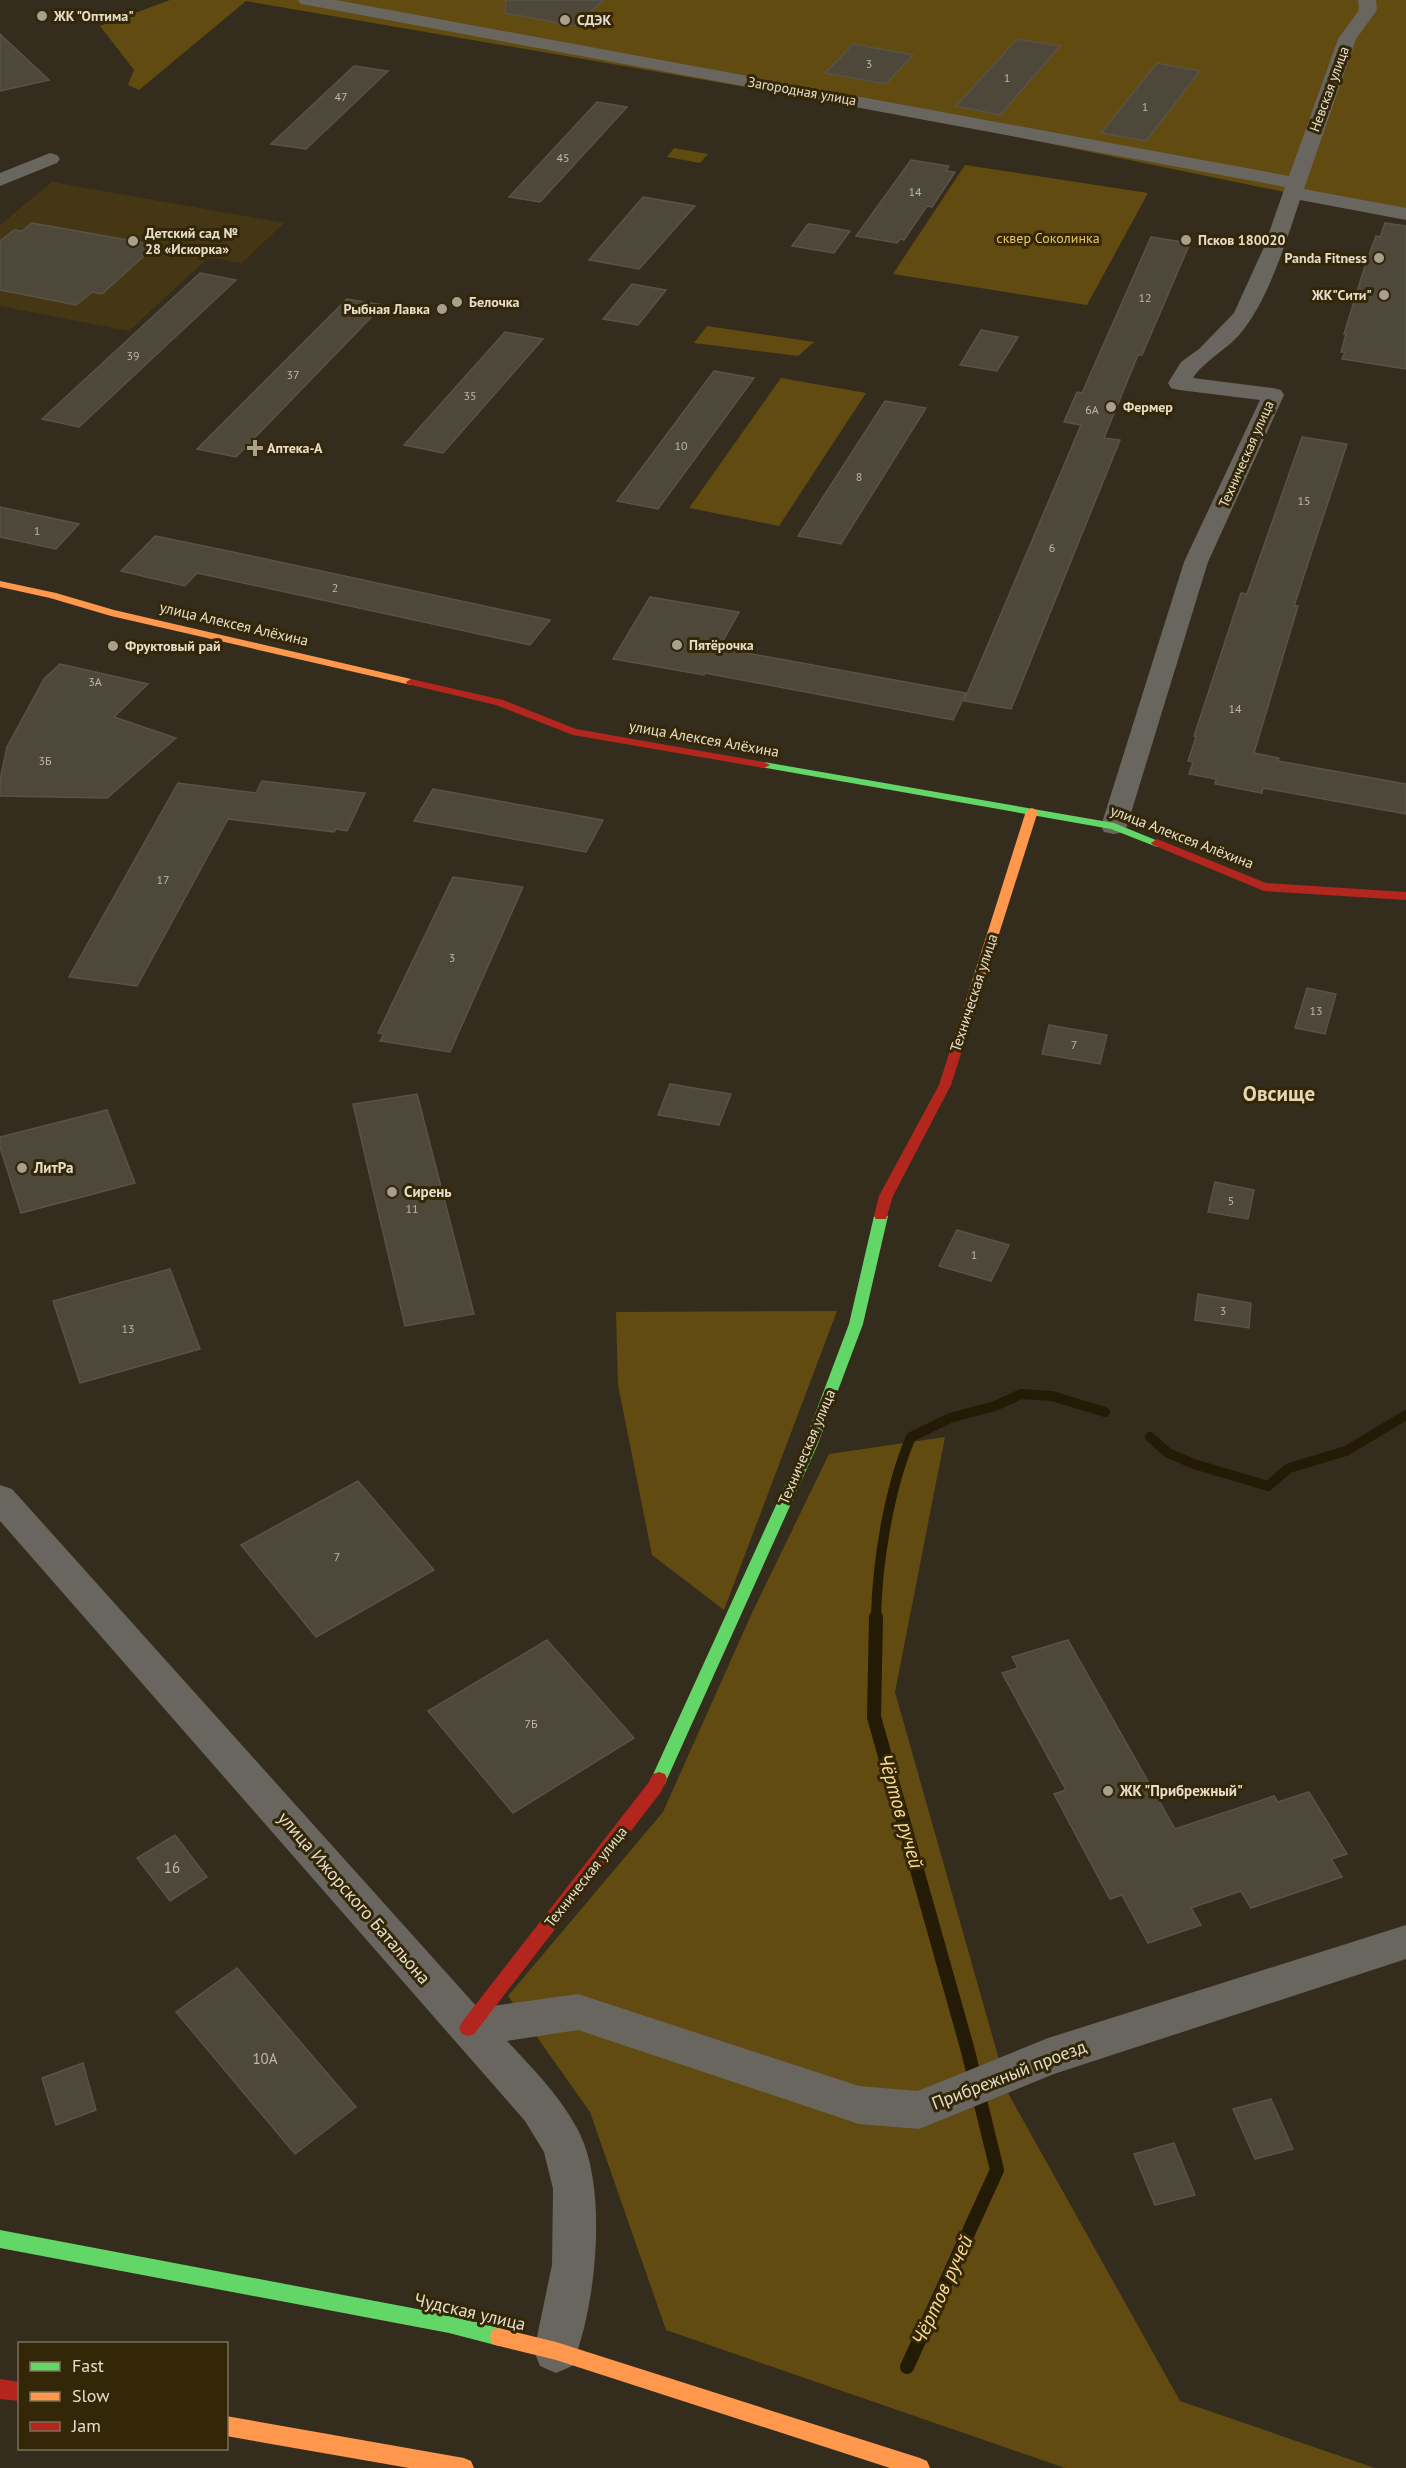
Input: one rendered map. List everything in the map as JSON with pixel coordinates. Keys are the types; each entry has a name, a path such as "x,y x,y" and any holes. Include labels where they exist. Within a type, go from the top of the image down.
{"main road":[{"name":"улица Алексея Алёхина","path":"0,584 52,595 111,613 499,702 573,732 1114,826 1264,887 1406,896"},
{"name":"Техническая улица","path":"468,2028 656,1787 702,1680 742,1599 810,1446 856,1324 886,1196 945,1085 1032,811"},
{"name":"Чудская улица","path":"0,2239 449,2324 556,2351 920,2468"},
{"path":"0,2389 18,2391"},
{"path":"228,2426 464,2468"}],"street":[{"name":"Загородная улица","path":"307,0 1294,188 1406,214"},
{"name":"Невская улица","path":"1294,188 1347,39 1368,10 1367,0"},
{"path":"0,180 50,159"},
{"name":"Техническая улица","path":"1114,826 1196,562 1273,395 1179,383 1189,367 1231,331 1244,314 1266,266 1294,188"},
{"name":"улица Ижорского Батальона","path":"0,1498 540,2107 564,2146 574,2189 574,2265 556,2351"},
{"name":"Прибрежный проезд","path":"468,2028 578,2012 859,2105 919,2110 1048,2057 1406,1942"}],"shaded area":[{"name":"Детский сад № 28 «Искорка»","path":"52,182 284,223 242,263 209,257 129,331 0,306 0,225"}],"green space":[{"path":"170,0 1406,0 1406,217 920,117 246,1 139,90 128,85 134,70 100,26"},
{"path":"674,148 708,154 700,163 667,157"},
{"name":"сквер Соколинка","path":"965,165 1148,193 1087,305 893,274"},
{"path":"707,326 814,342 798,356 694,343"},
{"path":"781,378 866,393 779,526 689,508"},
{"path":"837,1311 724,1610 652,1555 618,1385 616,1312"},
{"path":"945,1437 895,1692 1009,2095 1180,2401 1375,2468 1065,2468 666,2330 590,2112 508,1996 663,1812 752,1613 829,1454"}],"building":[{"path":"506,0 604,0 574,26 505,13"},
{"path":"0,34 49,80 0,91"},
{"path":"1017,39 1060,46 1000,115 956,106"},
{"path":"853,44 913,55 886,84 825,73"},
{"path":"1157,63 1200,71 1146,141 1101,133"},
{"path":"354,66 388,71 306,149 271,144"},
{"path":"597,102 627,107 540,202 509,197"},
{"path":"911,160 949,166 946,171 955,172 932,207 927,206 904,240 900,239 897,243 856,236"},
{"path":"643,197 695,206 639,269 589,260"},
{"path":"32,223 156,245 102,294 92,292 76,305 0,290 0,241 14,230 22,231"},
{"name":"ЖК\"Сити\"","path":"1385,223 1406,226 1406,369 1342,359 1345,352 1341,352 1346,334 1344,334 1365,266 1376,236 1380,237"},
{"path":"808,224 850,231 834,253 792,246"},
{"path":"1151,237 1190,243 1142,355 1138,355 1104,438 1120,440 1011,709 964,701 1081,425 1064,422 1077,392 1082,393"},
{"path":"200,273 236,280 79,427 42,419"},
{"path":"632,284 666,290 638,325 603,319"},
{"path":"347,299 383,305 236,457 197,449"},
{"path":"981,330 1018,337 997,371 960,365"},
{"path":"505,332 543,339 443,453 404,445"},
{"path":"714,371 754,378 658,509 617,501"},
{"path":"885,401 926,408 841,544 798,536"},
{"path":"1302,437 1347,444 1294,606 1298,606 1254,753 1279,758 1278,761 1406,784 1406,814 1263,788 1262,793 1215,784 1216,779 1189,774 1193,762 1188,761 1196,737 1194,736 1241,593 1247,594"},
{"path":"0,507 79,524 56,549 0,537"},
{"path":"155,536 550,620 530,645 197,573 185,586 121,571"},
{"path":"650,597 739,612 719,648 966,693 953,720 705,673 704,675 613,659"},
{"path":"60,664 148,684 114,717 176,738 107,798 0,796 0,780 7,747 44,679"},
{"path":"262,781 365,793 347,831 336,829 334,832 228,819 137,986 69,977 178,783 256,793"},
{"path":"433,789 603,820 586,852 414,821"},
{"path":"453,877 523,887 450,1052 380,1041 384,1034 378,1033"},
{"path":"1307,988 1336,994 1325,1034 1295,1028"},
{"path":"1049,1025 1107,1035 1100,1064 1042,1054"},
{"path":"670,1084 731,1094 719,1125 658,1115"},
{"path":"417,1094 474,1314 405,1326 353,1104"},
{"path":"107,1110 135,1183 21,1213 0,1147 0,1137"},
{"path":"1215,1182 1254,1190 1248,1219 1208,1212"},
{"path":"957,1230 1009,1245 991,1281 939,1266"},
{"path":"170,1269 200,1349 80,1383 53,1301"},
{"path":"1198,1294 1251,1303 1249,1328 1195,1320"},
{"path":"358,1481 434,1570 316,1637 241,1545"},
{"path":"547,1640 634,1738 513,1813 428,1711"},
{"name":"ЖК \"Прибрежный\"","path":"1068,1640 1175,1829 1274,1796 1278,1802 1309,1792 1347,1854 1331,1859 1342,1877 1251,1908 1241,1891 1191,1908 1201,1925 1148,1943 1122,1895 1110,1899 1054,1794 1066,1790 1002,1673 1018,1668 1012,1657"},
{"path":"175,1835 207,1877 170,1901 137,1858"},
{"path":"237,1968 356,2107 295,2154 176,2012"},
{"path":"83,2063 96,2110 56,2125 42,2078"},
{"path":"1271,2099 1293,2149 1255,2159 1233,2109"},
{"path":"1174,2143 1195,2195 1155,2205 1134,2154"}],"waterway":[{"name":"Чёртов ручей","path":"876,1618 886,1526 896,1479 911,1437 950,1418 995,1406 1021,1394 1052,1396 1105,1412"},
{"name":"Чёртов ручей","path":"1150,1437 1168,1453 1194,1464 1268,1486 1289,1468 1346,1451 1406,1415"},
{"name":"Чёртов ручей","path":"876,1617 874,1717 968,2051 997,2170 907,2367"}],"traffic: fast":[{"path":"764,765 1114,826 1157,843"},
{"path":"659,1779 810,1446 856,1324 881,1216"},
{"path":"0,2239 449,2324 499,2337"}],"traffic: slow":[{"path":"0,584 52,595 111,613 411,682"},
{"path":"961,1035 1032,811"},
{"path":"499,2337 556,2351 920,2468"},
{"path":"228,2426 464,2468"}],"traffic: jam":[{"path":"411,682 499,702 573,732 764,765"},
{"path":"1157,843 1264,887 1406,896"},
{"path":"881,1216 886,1196 945,1085 961,1035"},
{"path":"468,2028 659,1779"},
{"path":"0,2389 18,2392"}],"place":[{"name":"ЖК \"Оптима\"","path":"42,16"},
{"name":"СДЭК","path":"565,20"},
{"name":"Псков 180020","path":"1186,240"},
{"name":"Детский сад № 28 «Искорка»","path":"133,241"},
{"name":"Panda Fitness","path":"1379,258"},
{"name":"ЖК\"Сити\"","path":"1384,295"},
{"name":"Белочка","path":"457,302"},
{"name":"Рыбная Лавка","path":"442,309"},
{"name":"Фермер","path":"1111,407"},
{"name":"Аптека-А","path":"255,448"},
{"name":"Пятёрочка","path":"677,645"},
{"name":"Фруктовый рай","path":"113,646"},
{"name":"ЛитРа","path":"22,1168"},
{"name":"Сирень","path":"392,1192"},
{"name":"ЖК \"Прибрежный\"","path":"1108,1791"}],"district":[{"name":"Овсище","path":"1279,1094"}]}
